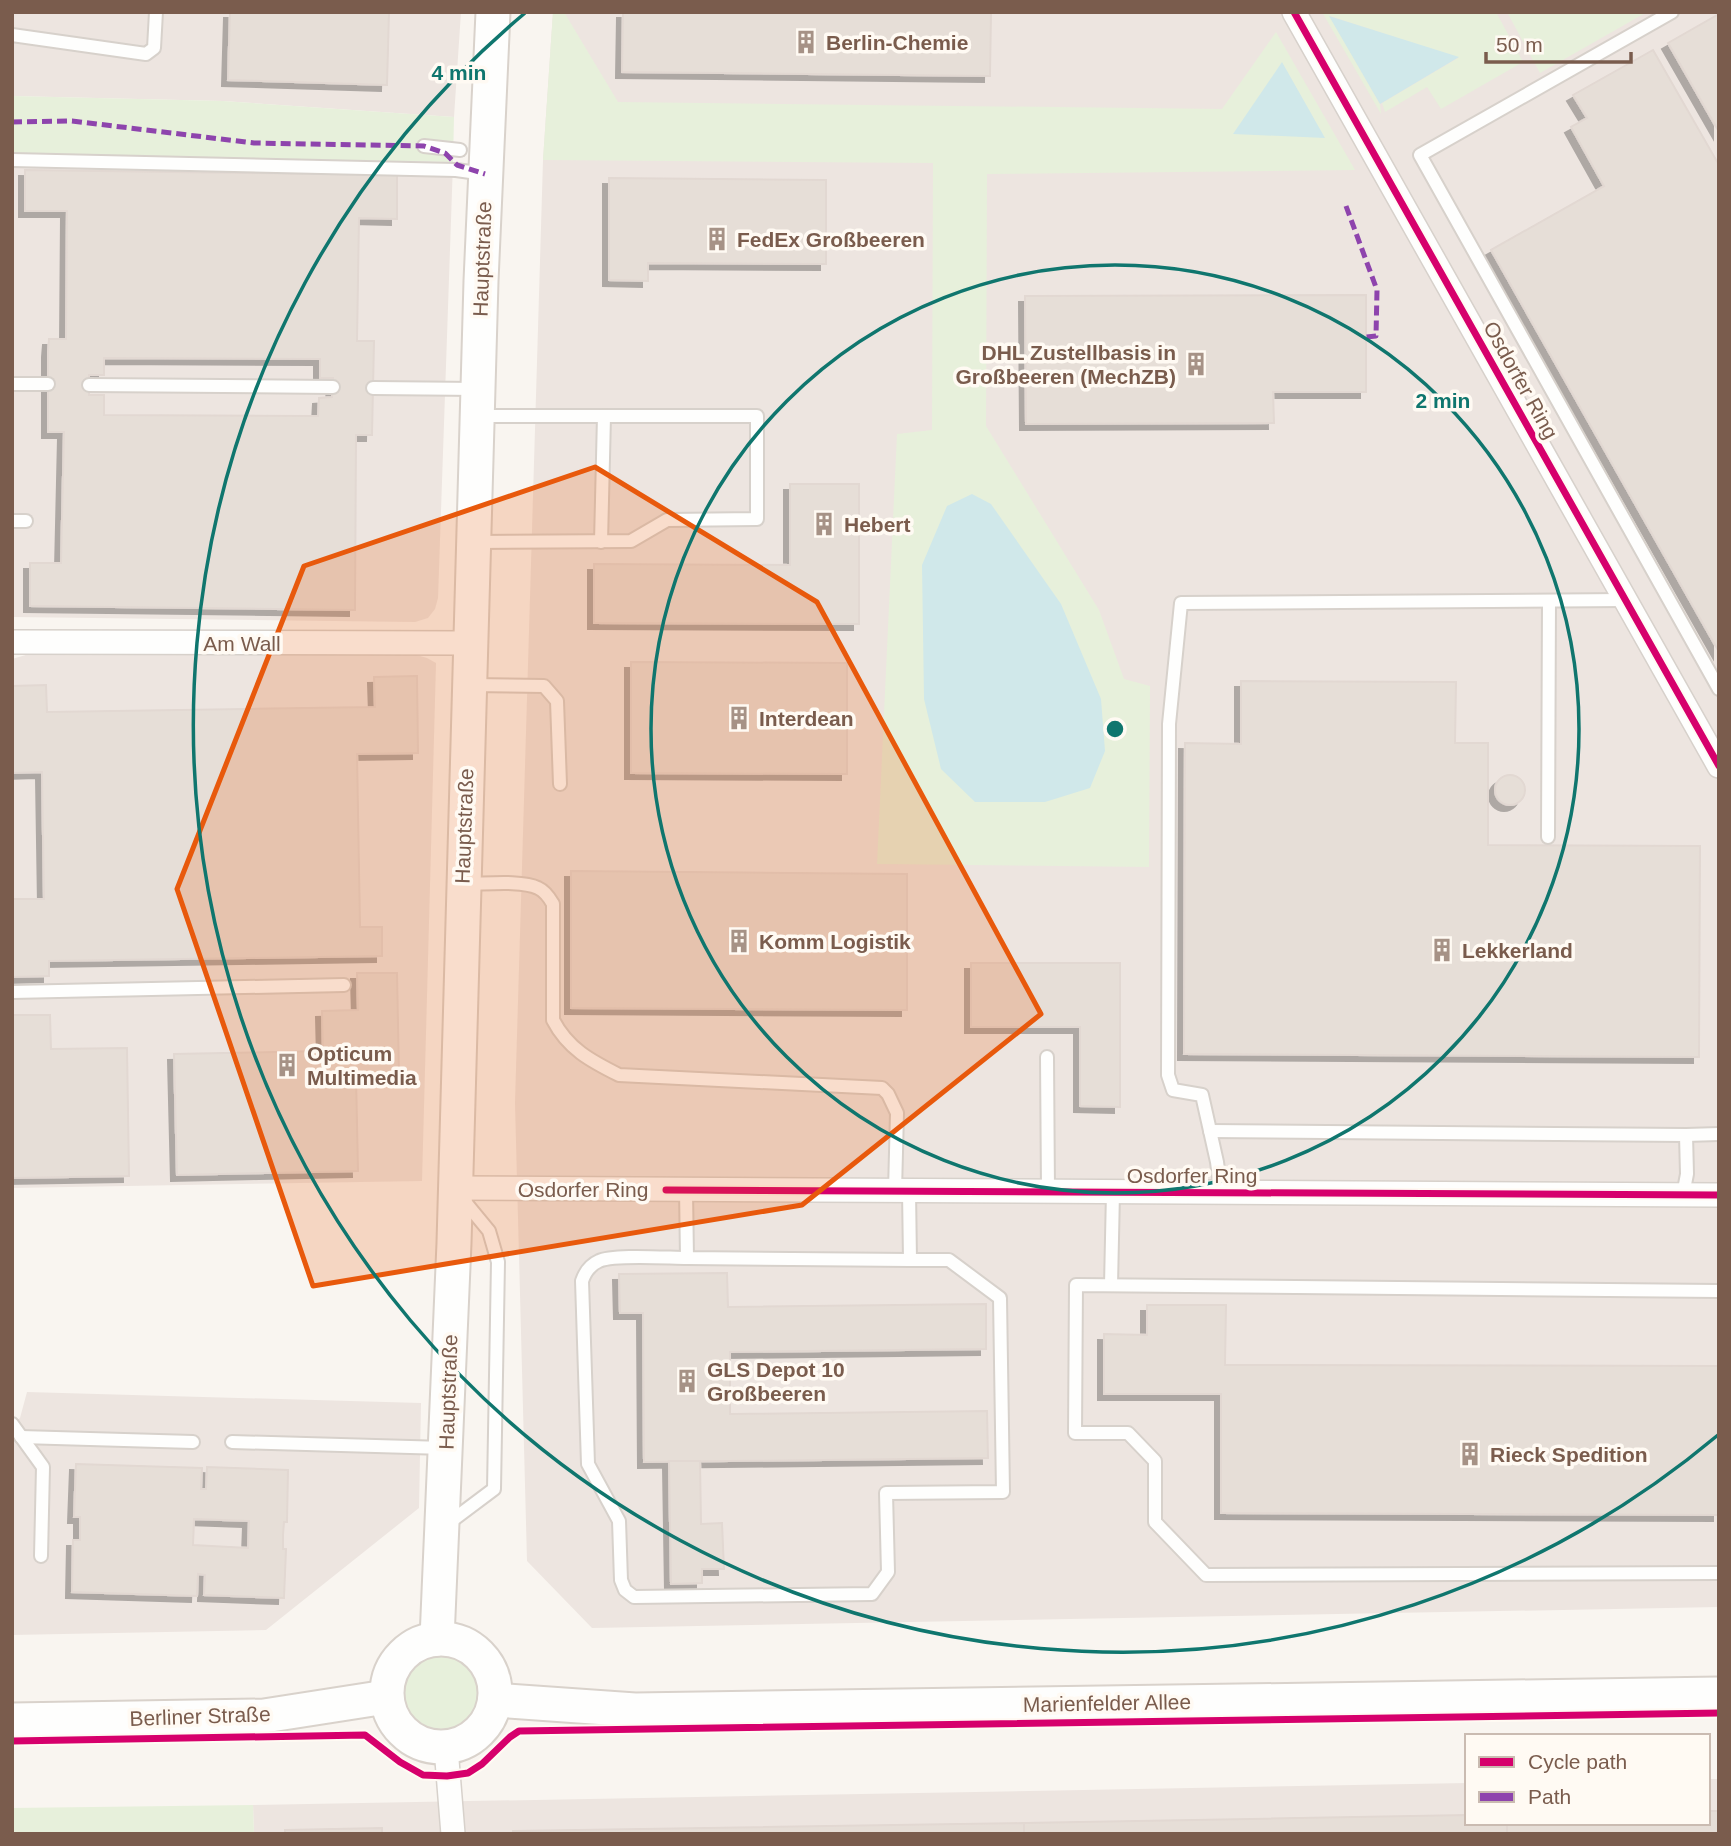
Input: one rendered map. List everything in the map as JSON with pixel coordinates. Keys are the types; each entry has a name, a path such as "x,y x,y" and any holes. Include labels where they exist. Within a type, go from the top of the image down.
{"street":[{"name":"Hauptstraße","path":"437,1639 443,1527 485,174 493,12"},
{"name":"Osdorfer Ring","path":"1294,12 1719,766"},
{"name":"Am Wall","path":"12,642 471,643"},
{"name":"Osdorfer Ring","path":"454,1188 1719,1195"},
{"path":"437,1639 453,1640 468,1646 480,1656 489,1669 494,1684 495,1700 490,1718 479,1733 464,1743 446,1748 424,1745 405,1735 389,1711 386,1697 394,1664 406,1651 437,1639"},
{"name":"Marienfelder Allee","path":"495,1700 635,1710 1719,1694"},
{"name":"Berliner Straße","path":"12,1720 264,1716 386,1697"},
{"path":"446,1748 453,1834"}],"lane":[{"path":"12,35 146,54 154,48 156,12"},
{"path":"1672,12 1420,155 1719,689"},
{"path":"424,146 460,150"},
{"path":"12,160 456,170 485,174"},
{"path":"12,384 48,384"},
{"path":"89,385 333,387"},
{"path":"373,388 478,403 604,416 757,416 758,519 667,520 631,541 475,542"},
{"path":"601,542 604,416"},
{"path":"12,521 26,521"},
{"path":"1221,1192 1202,1095 1173,1090 1168,1075 1169,724 1181,603 1625,600"},
{"path":"1548,837 1549,602"},
{"path":"470,685 544,686 551,692 556,701 560,784"},
{"path":"462,884 527,885 539,888 548,895 553,904 554,1020 561,1035 571,1046 586,1058 619,1075 881,1088 888,1094 897,1113 909,1260"},
{"path":"12,992 344,985"},
{"path":"1047,1057 1048,1191"},
{"path":"1210,1131 1719,1134"},
{"path":"1683,1195 1687,1174 1686,1135"},
{"path":"443,1527 494,1489 498,1262 489,1231 454,1188"},
{"path":"686,1190 687,1258"},
{"path":"1111,1285 1113,1192"},
{"path":"605,1258 687,1258 949,1260 1000,1298 1003,1492 886,1493 888,1572 873,1594 634,1597 625,1590 621,1580 619,1521 588,1464 582,1281 591,1265 605,1258"},
{"path":"1719,1291 1076,1285 1075,1433 1128,1433 1155,1461 1155,1522 1206,1575 1719,1573"},
{"path":"12,1424 43,1467 41,1556"},
{"path":"21,1437 193,1441"},
{"path":"232,1442 445,1448"}],"highlighted area":[{"path":"595,467 817,602 1041,1014 802,1205 313,1286 177,889 304,566"}],"shaded area":[{"path":"12,12 461,12 454,117 223,101 12,96"},
{"path":"553,12 1719,12 1719,1607 592,1628 527,1561 515,1103 543,160"},
{"path":"12,155 453,162 438,598 435,609 428,618 415,622 12,617"},
{"path":"36,652 413,654 436,663 422,1181 12,1188 12,659"},
{"path":"27,1392 421,1403 419,1508 266,1630 12,1635 12,1424 20,1418"},
{"path":"1710,1779 1719,1779 1719,1834 254,1834 253,1805 1465,1783 1465,1825 1710,1825"}],"green space":[{"path":"553,12 564,12 618,102 1222,109 1276,32 1355,170 987,174 986,426 1099,610 1124,679 1150,686 1149,867 877,864 897,434 932,430 933,163 543,160"},
{"path":"1322,12 1496,12 1523,62 1441,109 1427,87 1385,112 1382,103 1458,58 1330,16 1380,104 1381,114"},
{"path":"1507,12 1647,12 1540,73"},
{"path":"12,96 223,101 454,117 453,162 12,155"},
{"path":"433,1653 449,1653 463,1659 474,1670 480,1684 480,1700 474,1714 463,1725 449,1731 433,1731 419,1725 408,1714 402,1700 402,1684 408,1670 419,1659"},
{"path":"253,1805 254,1834 12,1834 12,1808"}],"water":[{"path":"1329,16 1459,57 1380,104"},
{"path":"1282,62 1325,138 1233,134"},
{"path":"972,494 991,504 1061,604 1101,699 1105,751 1090,788 1045,802 975,802 941,769 924,699 922,565 947,506"}],"building":[{"path":"230,12 389,12 387,85 228,80"},
{"name":"Berlin-Chemie","path":"623,12 991,12 990,76 622,72"},
{"path":"1719,14 1719,132 1668,43"},
{"path":"1653,50 1719,165 1719,652 1491,250 1604,186 1571,127 1587,118 1573,95"},
{"path":"25,170 397,175 397,219 359,218 357,341 374,341 372,435 356,435 355,610 30,606 30,563 61,563 64,432 48,432 48,351 49,339 66,339 67,211 25,211","holes":["104,358 320,359 320,378 333,378 332,397 319,398 318,416 104,415 104,395 89,395 89,375 104,375"]},
{"name":"FedEx Großbeeren","path":"609,178 826,180 826,264 648,263 648,281 609,280"},
{"name":"DHL Zustellbasis in Großbeeren (MechZB)","path":"1366,295 1366,392 1273,392 1274,423 1026,424 1025,296"},
{"name":"Hebert","path":"790,484 859,484 859,624 594,623 594,564 790,565"},
{"name":"Interdean","path":"631,662 847,663 847,774 631,773"},
{"path":"417,676 418,753 357,754 360,927 382,927 382,956 49,961 49,976 12,977 12,899 44,899 42,772 12,773 12,686 46,685 47,712 375,707 374,677"},
{"name":"Lekkerland","path":"1241,681 1456,682 1455,743 1488,743 1488,845 1700,846 1699,1057 1184,1054 1185,743 1241,744"},
{"path":"1510,775 1521,779 1525,790 1521,801 1510,805 1499,801 1495,790 1499,779"},
{"name":"Komm Logistik","path":"571,871 907,874 907,1010 571,1008"},
{"path":"971,963 1120,963 1120,1107 1080,1106 1080,1027 971,1027"},
{"name":"Opticum Multimedia","path":"357,973 397,973 399,1075 356,1076 358,1171 177,1175 174,1054 323,1051 322,1011 358,1010"},
{"path":"12,1015 50,1015 51,1049 127,1048 129,1176 12,1178"},
{"name":"GLS Depot 10 Großbeeren","path":"727,1273 728,1307 986,1304 986,1349 730,1352 730,1414 987,1411 988,1458 644,1462 643,1313 620,1313 619,1274"},
{"name":"Rieck Spedition","path":"1147,1305 1226,1305 1225,1365 1719,1366 1719,1515 1221,1513 1221,1394 1104,1394 1104,1334 1147,1335"},
{"path":"669,1461 700,1461 701,1524 722,1523 724,1569 702,1569 702,1583 671,1584"},
{"path":"76,1464 202,1468 201,1489 206,1489 207,1467 288,1470 287,1522 284,1522 283,1535 283,1549 286,1549 284,1598 204,1595 205,1575 198,1574 197,1596 72,1592 73,1540 80,1540 80,1517 74,1517","holes":["194,1519 249,1521 248,1548 193,1545"]},
{"path":"1710,1811 1719,1811 1719,1834 1507,1834 1507,1825 1710,1825"},
{"path":"1465,1815 1465,1825 1507,1825 1507,1834 1024,1834 1024,1823"},
{"path":"1024,1823 1024,1834 513,1834 513,1831"},
{"path":"382,1828 382,1834 285,1834 285,1830"}],"marked path":[{"path":"12,122 72,121 254,143 424,146 445,153 457,165 485,174"},
{"path":"1346,206 1377,290 1376,336 1366,337"}],"cycle path":[{"path":"1294,12 1719,766"},
{"path":"666,1190 1719,1195"},
{"path":"12,1741 365,1735 400,1762 423,1775 447,1776 468,1773 519,1731 1719,1713"}],"place":[{"name":"Berlin-Chemie","path":"806,42"},
{"name":"FedEx Großbeeren","path":"717,239"},
{"name":"DHL Zustellbasis in Großbeeren (MechZB)","path":"1196,364"},
{"name":"Hebert","path":"824,524"},
{"name":"Interdean","path":"739,718"},
{"name":"Komm Logistik","path":"739,941"},
{"name":"Lekkerland","path":"1442,950"},
{"name":"Opticum Multimedia","path":"287,1065"},
{"name":"GLS Depot 10 Großbeeren","path":"687,1381"},
{"name":"Rieck Spedition","path":"1470,1454"}]}
